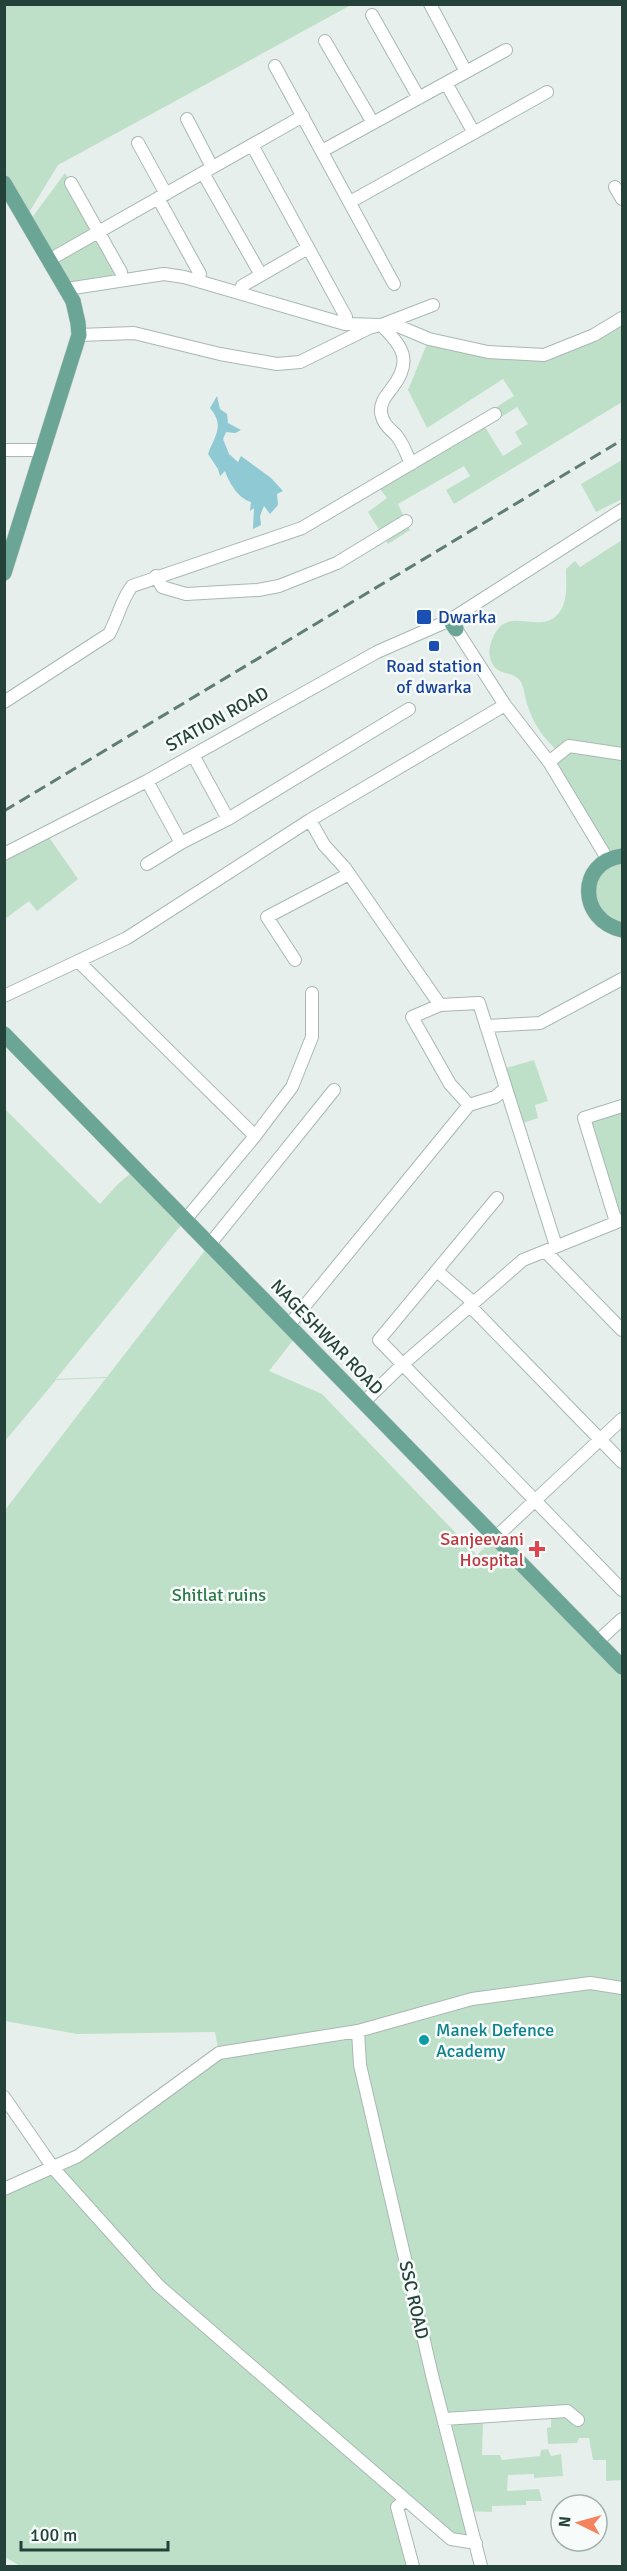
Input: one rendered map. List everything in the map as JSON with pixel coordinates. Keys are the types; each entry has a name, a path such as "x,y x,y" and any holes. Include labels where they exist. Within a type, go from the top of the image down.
{"main road":[{"path":"4,183 67,289 76,312 79,335 4,573"},
{"path":"615,858 598,867 588,889 589,901 601,921 622,930"},
{"name":"NAGESHWAR ROAD","path":"4,1034 622,1667"}],"street":[{"path":"430,4 466,72"},
{"path":"372,15 419,98"},
{"path":"325,41 373,123"},
{"path":"322,151 506,50"},
{"path":"275,66 394,284"},
{"path":"446,83 474,133"},
{"path":"350,202 547,92"},
{"path":"49,260 303,116"},
{"path":"187,119 208,170 261,275"},
{"path":"138,143 200,274"},
{"path":"252,145 346,317"},
{"path":"71,183 121,272"},
{"path":"615,187 622,199"},
{"path":"242,286 308,248"},
{"path":"67,289 164,274 328,320 361,326 398,326 429,339 488,352 544,355 594,335 622,318"},
{"path":"79,335 99,332 134,333 220,354 277,364 300,362 369,328 434,305"},
{"path":"381,325 400,343 404,360 400,375 383,398 381,410 383,420 403,446 411,464"},
{"path":"4,702 109,634 117,620 124,596 132,586 302,528 495,414"},
{"path":"4,450 42,450"},
{"name":"STATION ROAD","path":"4,854 147,781 377,652 453,625 622,510"},
{"path":"156,576 162,587 186,594 258,590 279,586 337,563 406,521"},
{"path":"453,625 505,705 549,762 615,858"},
{"path":"4,996 127,938 310,820 505,705"},
{"path":"147,864 181,843 228,819 409,709"},
{"path":"549,762 570,746 622,754"},
{"path":"193,755 228,819"},
{"path":"147,781 181,843"},
{"path":"310,820 324,845 349,874 440,1005"},
{"path":"295,960 267,917 349,874"},
{"path":"78,961 255,1136"},
{"path":"486,1026 540,1023 622,979"},
{"path":"186,1219 255,1136 292,1086 312,1037 312,993"},
{"path":"470,1105 450,1084 412,1017 440,1005 479,1003 550,1248 622,1330"},
{"path":"289,1325 470,1105 495,1097 505,1089"},
{"path":"210,1244 334,1090"},
{"path":"364,1402 403,1364 523,1260 619,1221 584,1118 622,1106"},
{"path":"497,1198 379,1340 622,1590"},
{"path":"436,1271 472,1304 622,1462"},
{"path":"496,1537 622,1419"},
{"path":"598,1641 622,1619"},
{"path":"4,2189 54,2169 78,2156 219,2054 358,2031 472,2000 590,1983 622,1988"},
{"name":"SSC ROAD","path":"358,2031 360,2065 481,2566"},
{"path":"4,2097 54,2169 159,2286 451,2539 476,2543"},
{"path":"444,2419 567,2411 578,2420"},
{"path":"406,2500 398,2507 413,2566"}],"green space":[{"path":"4,5 351,5 58,165 25,219 5,183"},
{"path":"65,173 125,277 67,289 28,223"},
{"path":"622,318 622,402 454,504 446,490 470,476 464,466 398,504 410,530 388,544 368,512 387,498 376,484 514,396 503,379 427,428 408,390 429,339 544,355","holes":["517,407 528,424 515,432 522,444 503,456 485,427"]},
{"path":"622,460 622,499 596,512 581,484"},
{"path":"622,540 622,854 608,860 549,762 560,753 536,725 521,682 518,678 498,670 489,652 498,629 505,623 539,622 555,617 565,601 566,569 575,561 580,567"},
{"path":"46,833 78,879 37,911 29,901 5,919 5,854"},
{"path":"622,862 622,922 602,911 597,902 596,893 597,883 602,874"},
{"path":"534,1060 548,1101 535,1105 538,1118 517,1125 499,1070"},
{"path":"622,1106 622,1220 616,1222 584,1118"},
{"name":"Shitlat ruins","path":"5,1109 100,1204 136,1169 186,1219 56,1379 107,1377 210,1244 298,1334 269,1371 322,1394 477,1555 496,1537 622,1667 622,2480 606,2481 606,2460 593,2460 589,2438 579,2438 577,2443 548,2444 547,2428 551,2427 551,2412 483,2421 482,2455 500,2455 502,2460 540,2456 541,2450 548,2449 551,2456 561,2454 563,2476 534,2478 534,2474 508,2475 507,2491 539,2489 542,2501 526,2501 526,2505 492,2506 492,2512 468,2511 476,2543 451,2539 406,2500 398,2507 413,2566 20,2566 5,2557 5,2189 54,2169 219,2053 215,2032 77,2034 5,2021 5,1510 106,1378 56,1380 5,1441","holes":["468,1993 494,1995 371,2027"]}],"water":[{"path":"217,396 220,409 227,414 228,423 241,430 235,433 226,432 223,439 229,454 238,462 241,456 271,478 283,491 277,494 278,505 270,514 264,506 260,516 261,525 253,529 254,508 250,511 251,502 242,498 235,490 225,471 220,476 208,454 218,425 215,414 210,408"}],"railway":[{"path":"4,811 622,440"}],"place":[{"name":"Dwarka","path":"424,617"},
{"name":"Road station of dwarka","path":"434,646"},
{"name":"Sanjeevani Hospital","path":"537,1549"},
{"name":"Manek Defence Academy","path":"424,2040"}]}
